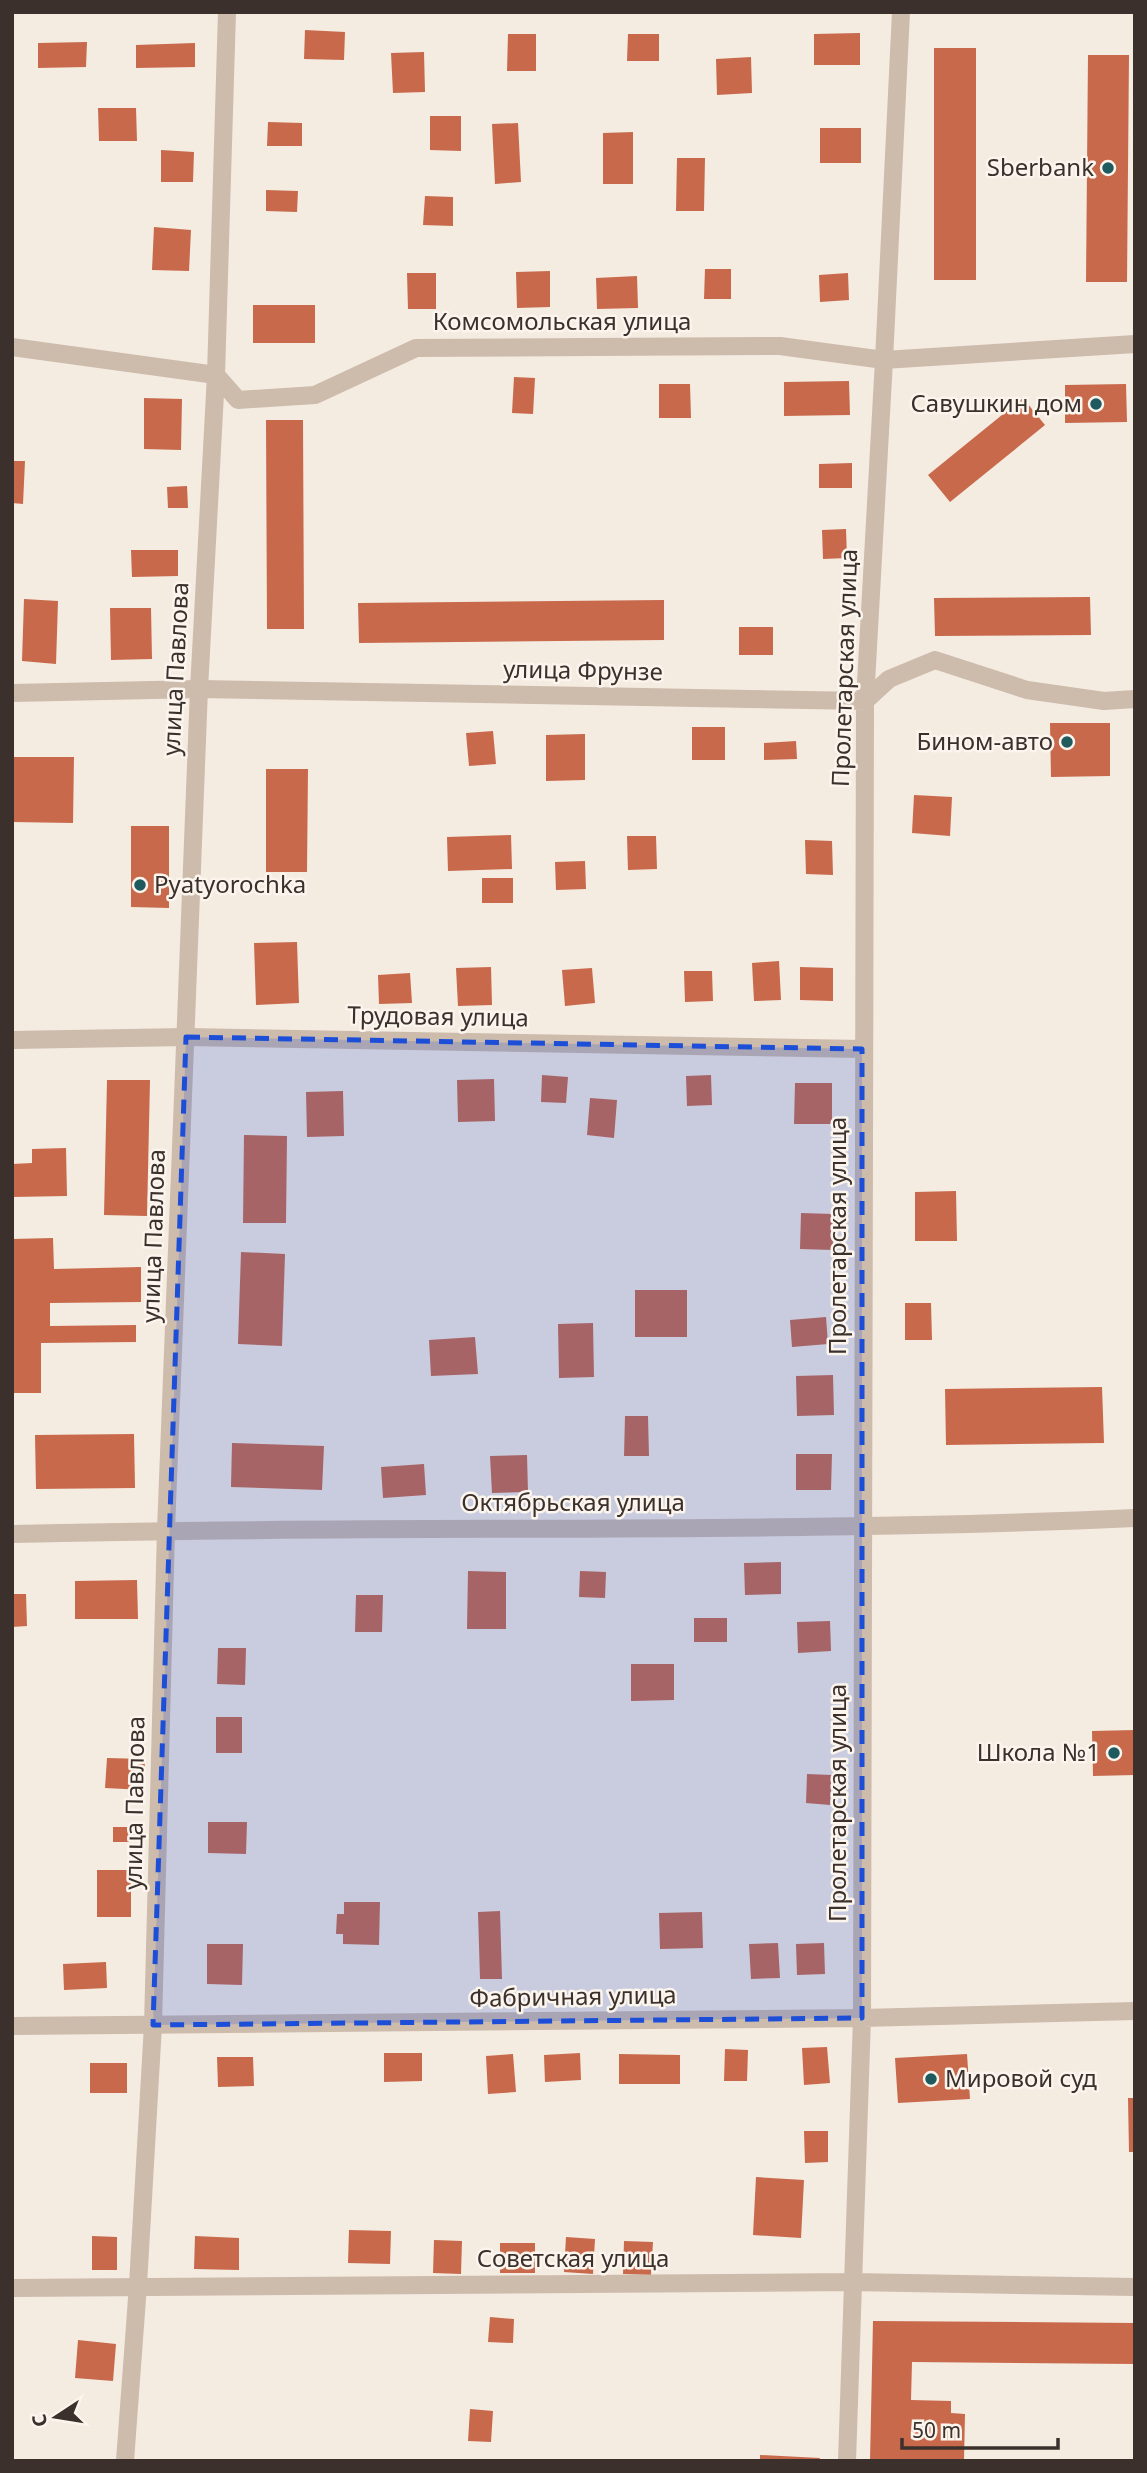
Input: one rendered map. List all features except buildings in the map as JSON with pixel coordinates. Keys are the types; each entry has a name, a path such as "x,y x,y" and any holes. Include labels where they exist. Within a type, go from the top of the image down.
{"street":[{"name":"улица Павлова","path":"125,2461 153,2025 166,1530 199,689 216,375 227,12"},
{"name":"Пролетарская улица","path":"847,2461 862,2018 862,1049 865,701 901,12"},
{"name":"Комсомольская улица","path":"216,375 238,400 316,395 416,348 780,346 884,360 1135,344"},
{"path":"12,347 216,375"},
{"path":"865,701 889,679 935,660 1027,690 1104,701 1135,699"},
{"name":"улица Фрунзе","path":"12,693 199,689 865,701"},
{"name":"Трудовая улица","path":"12,1040 186,1037 862,1049"},
{"name":"Октябрьская улица","path":"12,1534 166,1530 863,1526 1135,1518"},
{"name":"Фабричная улица","path":"12,2026 862,2018 1135,2011"},
{"name":"Советская улица","path":"12,2288 852,2282 1135,2287"}],"highlighted area":[{"path":"186,1037 862,1049 862,2018 153,2025"}],"place":[{"name":"Sberbank","path":"1108,168"},
{"name":"Савушкин дом","path":"1096,404"},
{"name":"Бином-авто","path":"1067,742"},
{"name":"Pyatyorochka","path":"140,885"},
{"name":"Школа №1","path":"1114,1753"},
{"name":"Мировой суд","path":"931,2079"}]}
